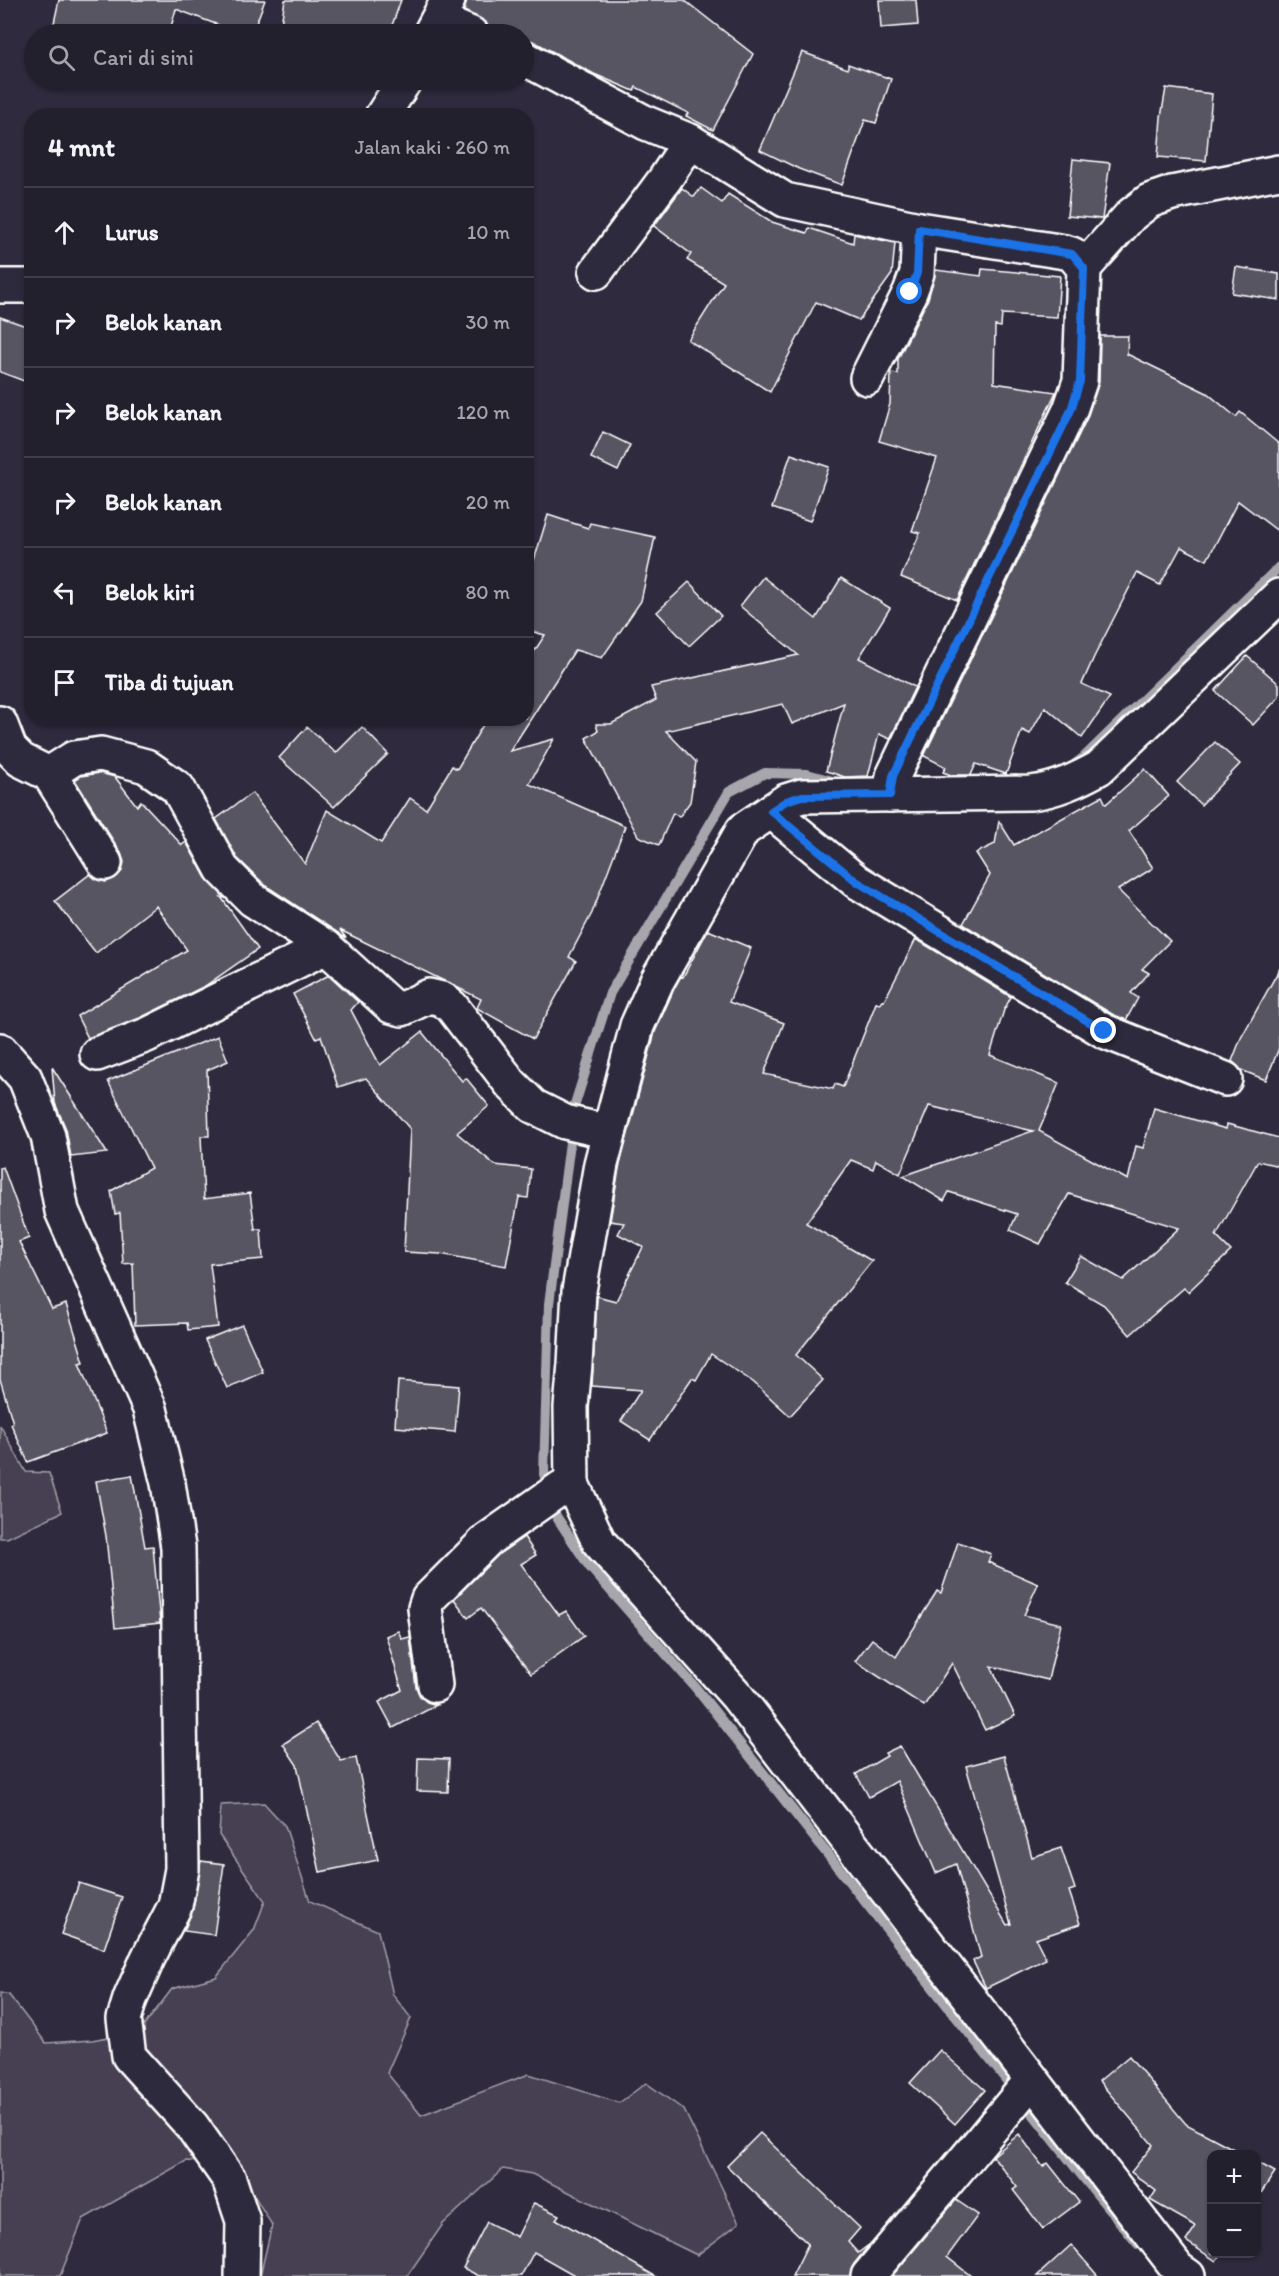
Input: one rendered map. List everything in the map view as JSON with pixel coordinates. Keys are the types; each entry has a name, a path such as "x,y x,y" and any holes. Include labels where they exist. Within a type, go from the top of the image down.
{"street":[{"path":"534,63 645,123 690,141 785,200 919,229 1072,254 1084,268"},
{"path":"387,108 399,90"},
{"path":"596,272 665,179 690,141"},
{"path":"891,787 1071,410 1080,381 1084,268 1131,215 1149,201 1172,193 1279,172"},
{"path":"867,378 910,292 917,273 919,229"},
{"path":"0,286 24,286"},
{"path":"1176,2274 1020,2094 736,1695 599,1542 559,1491 575,1364 588,1127 657,981 743,830 786,801 802,796 891,787 1031,793 1051,790 1078,780 1099,768 1279,596"},
{"path":"0,723 10,749 21,759 49,774 105,863"},
{"path":"49,774 74,758 101,753 146,766 178,788 222,869 253,900 326,947 391,1006 402,1009 429,996 442,999 464,1022 511,1084 533,1106 588,1127"},
{"path":"771,811 856,881 1104,1031 1225,1079"},
{"path":"97,1054 147,1035 326,947"},
{"path":"0,1050 26,1078 48,1136 62,1211 150,1409 168,1484 178,1546 182,1869 176,1906 148,1958 124,2019 129,2056 192,2126 229,2179 243,2222 242,2276"},
{"path":"435,1685 425,1608 428,1599 487,1540 559,1491"},
{"path":"868,2276 1020,2094"}],"shaded area":[{"path":"0,1425 26,1472 49,1473 62,1512 7,1538 0,1538"},
{"path":"264,1803 285,1826 310,1901 378,1931 393,1995 411,2018 387,2073 421,2115 529,2074 619,2103 646,2083 684,2110 739,2223 697,2255 532,2174 503,2169 443,2224 407,2276 260,2276 272,2225 236,2165 186,2161 83,2219 60,2276 0,2276 0,1993 9,1995 46,2043 92,2040 140,2031 172,1989 216,1977 254,1930 265,1901 219,1835 221,1805"}],"building":[{"path":"59,0 265,0 256,24 216,24 176,9 172,24 54,24"},
{"path":"285,0 401,0 393,24 281,24"},
{"path":"467,0 684,0 753,54 713,130 686,116 688,113 636,87 634,91 594,74 534,42 534,24 487,24 464,11"},
{"path":"879,0 916,0 918,25 881,28"},
{"path":"802,52 848,69 848,64 891,79 876,123 865,120 842,185 799,169 760,150"},
{"path":"1166,88 1212,94 1206,161 1158,157"},
{"path":"1073,159 1110,163 1102,219 1067,216"},
{"path":"682,188 694,197 701,188 722,203 728,194 772,222 807,233 809,228 853,243 854,234 895,243 892,274 859,320 816,302 770,392 688,340 724,283 687,260 691,254 654,226"},
{"path":"1236,267 1279,274 1279,300 1232,293"},
{"path":"982,269 1060,276 1057,317 1002,314 1001,327 995,326 994,383 1056,392 957,600 901,577 920,533 912,531 937,458 879,441 890,404 891,373 898,374 898,359 928,299 936,270 981,276"},
{"path":"0,317 24,325 24,381 0,372"},
{"path":"1100,336 1128,336 1127,354 1207,393 1236,417 1240,412 1279,444 1279,532 1238,501 1207,560 1181,547 1160,585 1137,573 1082,684 1110,697 1082,738 1045,707 1030,734 1022,730 1006,774 976,764 971,775 951,775 943,772 946,767 924,756 1087,418 1099,382"},
{"path":"603,432 630,445 618,471 591,458"},
{"path":"791,454 829,467 810,521 772,508"},
{"path":"548,515 588,528 590,523 655,537 641,601 602,658 575,650 534,714 534,652 545,635 534,632 534,560"},
{"path":"763,577 816,619 841,578 890,608 859,658 915,687 890,739 879,734 868,776 845,777 826,771 844,703 792,724 783,704 666,731 696,762 690,802 679,817 673,813 659,845 638,836 586,738 598,731 596,724 611,724 656,700 651,687 798,655 740,606"},
{"path":"689,582 721,616 689,646 657,612"},
{"path":"1247,656 1279,684 1279,697 1253,725 1215,691"},
{"path":"482,726 526,726 510,751 554,739 529,784 625,826 592,913 569,957 576,961 533,1039 477,1008 481,999 340,930 346,938 342,936 265,885 237,858 216,819 252,793 305,864 327,810 381,843 410,798 426,809 452,766 457,769"},
{"path":"307,727 336,753 362,727 388,754 334,807 279,758"},
{"path":"1215,742 1240,764 1201,805 1177,782"},
{"path":"1145,769 1169,796 1129,831 1153,868 1118,890 1170,941 1142,969 1149,973 1131,993 1138,998 1126,1020 1112,1014 963,924 990,875 976,853 995,844 999,821 1014,845 1102,796 1106,804"},
{"path":"100,773 115,777 137,806 141,801 182,845 186,842 206,878 225,898 221,897 258,949 205,986 140,1018 88,1038 77,1016 187,950 156,906 96,953 55,901 90,874 97,880 106,882 115,878 122,871 124,862 121,853 75,780 81,776"},
{"path":"708,930 751,948 729,1002 784,1023 764,1074 833,1089 835,1084 843,1087 876,1003 880,1004 882,1000 884,1001 916,939 1011,997 1004,1010 990,1055 1059,1083 1039,1131 1128,1180 1136,1146 1143,1148 1154,1108 1226,1129 1227,1124 1279,1138 1279,1166 1258,1161 1216,1236 1231,1251 1188,1292 1184,1288 1130,1335 1104,1305 1065,1282 1081,1256 1123,1280 1179,1228 1069,1194 1040,1244 1010,1230 1017,1214 949,1192 944,1201 903,1176 1033,1131 929,1106 900,1174 876,1160 873,1169 851,1160 806,1223 872,1261 796,1355 823,1380 790,1416 753,1382 711,1354 696,1380 692,1378 650,1440 621,1421 641,1390 592,1386 597,1296 616,1301 643,1247 618,1234 624,1223 610,1221 619,1168 655,1032 674,989 681,976 683,977"},
{"path":"1279,970 1279,1048 1266,1080 1241,1070 1232,1061 1241,1038"},
{"path":"329,975 358,1002 351,1010 380,1065 422,1032 462,1081 466,1078 489,1106 457,1133 495,1165 531,1169 528,1198 519,1197 506,1266 440,1254 404,1252 410,1129 366,1078 338,1087 321,1036 316,1038 293,994"},
{"path":"218,1036 228,1061 207,1070 209,1136 201,1136 204,1199 250,1193 255,1229 261,1229 263,1259 210,1264 218,1327 188,1330 187,1323 135,1325 133,1263 123,1264 120,1213 115,1214 111,1191 151,1168 108,1081"},
{"path":"52,1067 107,1153 71,1157 66,1129 55,1103"},
{"path":"3,1167 29,1238 19,1242 52,1309 66,1304 84,1362 79,1363 107,1433 28,1462 11,1424 13,1423 0,1379 0,1168"},
{"path":"242,1325 263,1372 227,1388 205,1340"},
{"path":"398,1381 459,1386 455,1432 395,1427"},
{"path":"132,1475 145,1547 153,1546 160,1623 115,1628 106,1536 96,1481"},
{"path":"524,1537 536,1555 521,1564 559,1615 566,1611 584,1636 531,1674 481,1608 468,1618 454,1599 499,1554"},
{"path":"958,1542 991,1554 988,1562 1038,1584 1024,1615 1061,1624 1048,1680 991,1666 1015,1716 985,1730 952,1663 924,1706 855,1661 872,1639 896,1657 937,1591 941,1593"},
{"path":"398,1631 402,1639 410,1637 416,1687 420,1696 427,1702 437,1705 393,1728 379,1702 402,1690 386,1636"},
{"path":"316,1723 341,1761 356,1758 378,1860 320,1872 297,1765 283,1744"},
{"path":"900,1746 1007,1925 1011,1924 966,1766 1004,1756 1032,1857 1061,1848 1075,1889 1069,1891 1080,1924 1036,1939 1046,1959 986,1988 973,1961 981,1957 956,1864 936,1873 897,1781 869,1797 856,1774 887,1756 885,1753"},
{"path":"418,1758 449,1759 448,1792 417,1791"},
{"path":"201,1861 224,1864 214,1935 184,1931 193,1909"},
{"path":"79,1883 122,1897 104,1949 61,1934"},
{"path":"940,2050 985,2090 955,2124 910,2083"},
{"path":"1129,2056 1186,2124 1235,2150 1207,2150 1207,2255 1186,2241 1196,2226 1150,2200 1156,2191 1131,2172 1153,2145 1099,2081"},
{"path":"760,2133 860,2228 848,2242 858,2253 870,2244 854,2264 850,2276 792,2276 808,2244 727,2166"},
{"path":"1019,2134 1043,2167 1048,2163 1079,2202 1043,2229 1013,2190 1017,2187 993,2156"},
{"path":"1261,2164 1275,2172 1261,2193"},
{"path":"956,2200 978,2215 947,2257 971,2276 892,2276"},
{"path":"534,2203 559,2215 556,2219 655,2276 576,2276 534,2252 521,2276 479,2276 463,2268 487,2222 517,2237"},
{"path":"1071,2245 1098,2276 1037,2276"}],"waterway":[{"path":"1075,764 1279,567"},
{"path":"840,783 807,774 765,773 729,792 610,993 575,1104 549,1304 544,1474 556,1516 589,1566 695,1687 1138,2244"}],"route":[{"path":"910,292 917,273 919,229 1072,254 1084,268 1080,381 1071,410 893,776 890,795 802,796 786,801 771,811 856,881 1104,1031"}]}
